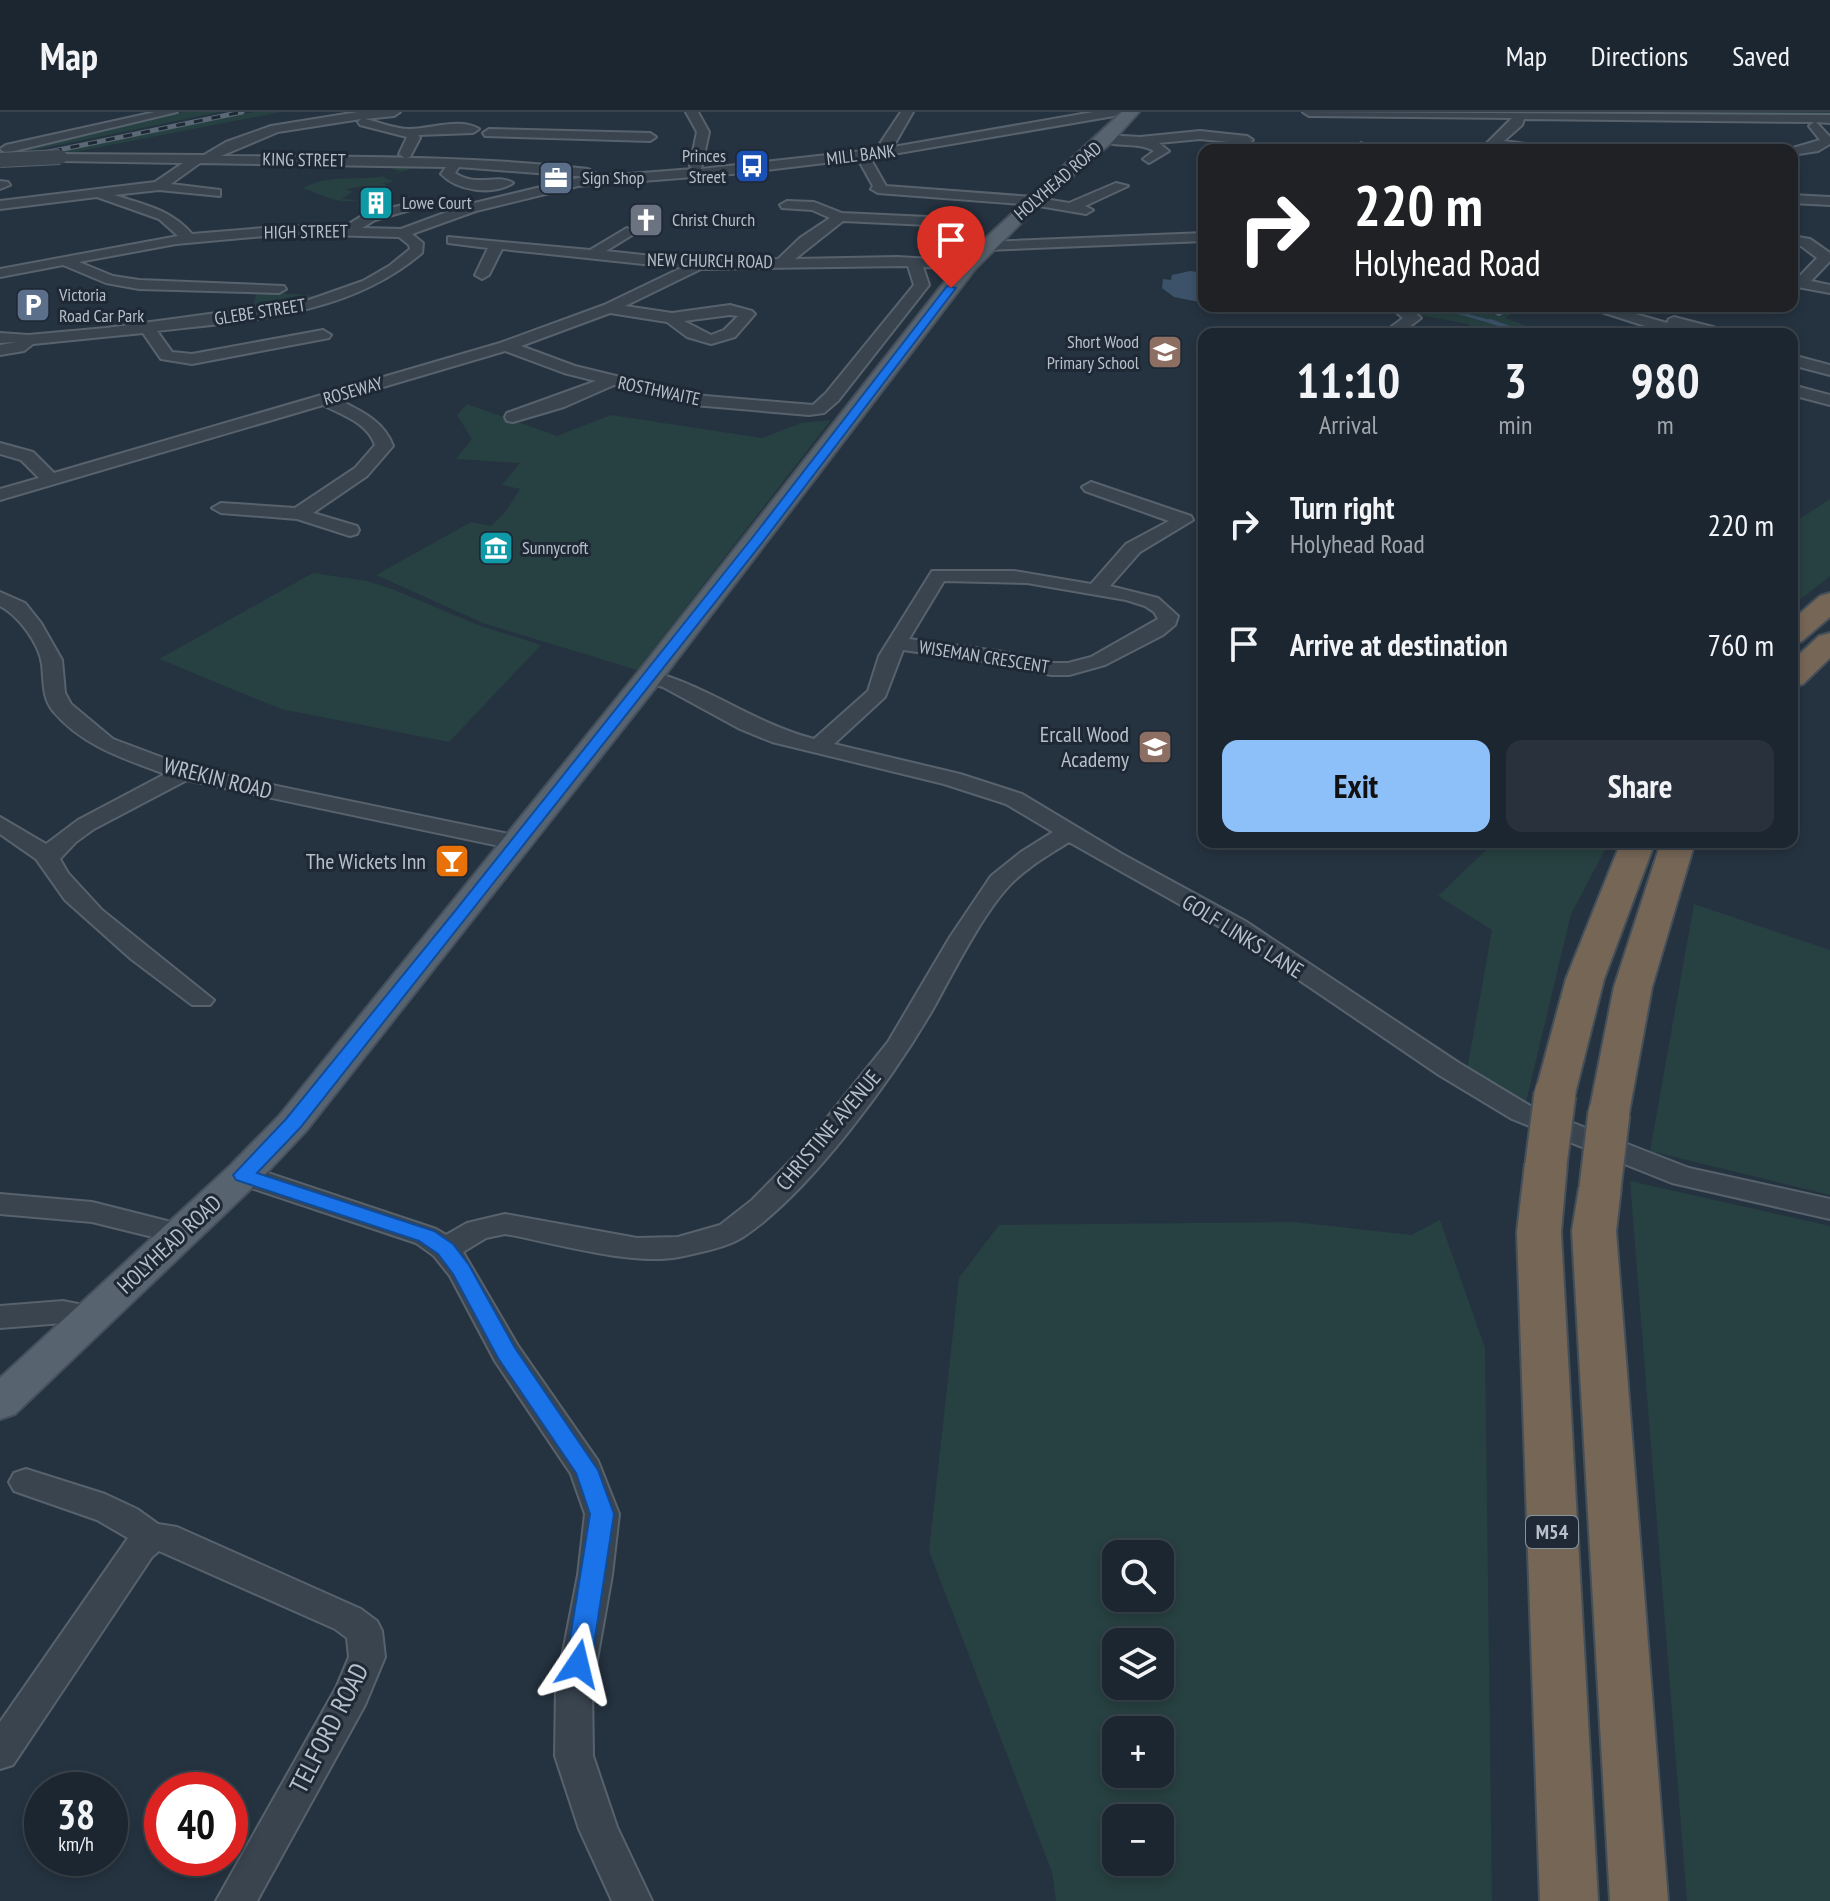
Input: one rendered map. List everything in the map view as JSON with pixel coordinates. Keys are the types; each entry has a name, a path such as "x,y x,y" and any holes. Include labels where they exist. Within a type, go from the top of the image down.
{"highway":[{"path":"1798,630 1830,602"},
{"path":"1798,672 1830,642"},
{"name":"M54","path":"1569,1901 1539,1232 1555,1094 1585,979 1636,848"},
{"path":"1639,1901 1594,1231 1609,1113 1633,987 1675,848"}],"main road":[{"name":"HOLYHEAD ROAD","path":"0,1403 243,1175 302,1112 649,677 968,265 1033,201 1106,139 1119,114"}],"street":[{"path":"2,151 171,112"},
{"path":"159,186 203,158 272,128 394,112"},
{"path":"696,166 703,132 692,112 707,112"},
{"path":"889,151 885,145 906,112"},
{"path":"1309,112 1830,126"},
{"name":"MILL BANK","path":"606,178 862,155 1119,114"},
{"path":"354,116 366,123 409,133 473,129"},
{"path":"1494,144 1518,118 1830,119"},
{"path":"498,121 448,174 476,188 506,183"},
{"path":"1798,150 1814,148 1827,141 1815,126"},
{"path":"405,154 414,138 409,133"},
{"path":"1106,139 1145,140 1190,135 1247,140"},
{"path":"383,153 469,151 650,139"},
{"path":"1145,140 1163,151 1149,159"},
{"path":"821,160 810,150 838,143"},
{"name":"KING STREET","path":"2,151 60,157 203,158 469,151 606,178"},
{"path":"862,155 880,186 878,189"},
{"name":"HIGH STREET","path":"0,273 188,239 288,230 402,233 471,208 606,178"},
{"path":"0,205 159,186 215,193"},
{"path":"1071,207 1121,186"},
{"path":"782,263 794,250 878,189 1033,201 1086,210"},
{"path":"102,193 105,197 164,216 174,222 188,239"},
{"path":"1798,199 1830,201"},
{"path":"348,231 370,217 419,203"},
{"path":"787,205 850,209 949,222"},
{"path":"591,255 627,232"},
{"name":"GLEBE STREET","path":"9,343 295,308 340,295 405,263 417,250 416,243 402,233"},
{"path":"987,246 1198,237"},
{"name":"NEW CHURCH ROAD","path":"453,240 698,265 914,262 968,265"},
{"path":"1798,241 1805,242 1826,257 1798,281"},
{"path":"482,275 497,245"},
{"path":"64,260 76,269 149,286 279,289"},
{"path":"832,397 922,285 914,262"},
{"name":"ROSEWAY","path":"0,495 506,346 609,308 698,265"},
{"path":"1798,283 1830,289"},
{"path":"609,308 672,318"},
{"path":"1399,328 1413,318 1405,312"},
{"path":"1612,312 1666,328"},
{"path":"1634,312 1698,328"},
{"path":"147,328 167,356 192,359 323,335"},
{"name":"ROSTHWAITE","path":"506,346 610,381 694,400 800,410 818,409 832,397"},
{"path":"1798,361 1830,369"},
{"path":"513,417 558,403 610,381"},
{"path":"1798,392 1830,400"},
{"path":"832,397 866,400"},
{"path":"299,514 361,472 384,446 383,436 375,429 323,399"},
{"path":"0,448 27,456 50,479"},
{"path":"1091,487 1198,525"},
{"path":"221,508 299,514 350,530"},
{"path":"1097,589 1133,548 1184,520"},
{"name":"WISEMAN CRESCENT","path":"816,748 878,693 884,666 896,643 934,579 939,575 1037,579 1097,589 1161,606 1168,616 1168,621 1156,631 1098,661 1067,669 896,643"},
{"name":"WREKIN ROAD","path":"0,598 18,607 34,627 52,660 54,693 62,708 105,744 184,773 518,843"},
{"name":"GOLF LINKS LANE","path":"649,677 670,683 755,727 816,748 985,788 1033,809 1236,926 1331,993 1522,1113 1682,1176 1830,1209"},
{"path":"48,856 56,844 86,824 184,773"},
{"path":"0,824 48,856 51,868 88,907 154,966 201,1000"},
{"name":"CHRISTINE AVENUE","path":"445,1249 477,1230 505,1224 637,1248 678,1247 730,1232 762,1207 812,1156 899,1045 962,937 1000,881 1029,857 1069,832"},
{"path":"243,1175 426,1236 445,1249 462,1271 506,1353 586,1470 602,1514 595,1575 574,1688 574,1756 598,1829 632,1901"},
{"path":"0,1204 113,1215 181,1234"},
{"path":"0,1317 63,1312 92,1317"},
{"name":"TELFORD ROAD","path":"26,1482 104,1510 141,1527 151,1539 165,1537 348,1619 364,1631 367,1657 352,1694 236,1901"},
{"path":"0,1753 140,1547 151,1539"}],"green space":[{"path":"184,112 220,112 0,157 40,140 64,134"},
{"path":"254,112 281,112 75,152 46,154"},
{"path":"1463,112 1830,112 1830,115 1804,116"},
{"path":"420,166 383,177 394,182 383,183 385,190 366,186 346,189 352,192 342,199 358,200 336,200 303,188 326,180 388,175 400,171 391,169"},
{"path":"257,291 317,296 275,307 194,318 191,314 253,307"},
{"path":"1415,312 1511,312 1505,318 1533,328 1474,328 1468,324"},
{"path":"467,404 557,436 611,415 762,438 801,423 831,420 637,670 483,623 376,575 471,522 491,526 506,511 520,489 502,485 520,463 456,459 472,439 457,415"},
{"path":"1830,499 1830,576 1798,601 1798,520"},
{"path":"313,573 367,581 478,625 541,645 449,742 281,709 159,659"},
{"path":"1488,848 1606,848 1571,914 1526,1102 1467,1070 1492,930 1438,896"},
{"path":"1694,904 1830,950 1830,1195 1650,1151"},
{"path":"1630,1181 1830,1226 1830,1901 1687,1901"},
{"path":"1440,1220 1485,1348 1492,1901 1056,1901 1052,1872 929,1551 959,1278 999,1225 1294,1222 1411,1235"}],"water":[{"path":"1198,272 1198,302 1174,297 1162,288 1163,279 1171,280 1172,275"}],"waterway":[{"path":"1456,312 1495,323"},
{"path":"1490,321 1509,328"}],"railway":[{"path":"0,162 242,112"}],"place":[{"name":"Princes Street","path":"752,166"},
{"name":"Sign Shop","path":"556,178"},
{"name":"Lowe Court","path":"376,203"},
{"name":"Christ Church","path":"646,220"},
{"name":"Victoria Road Car Park","path":"33,305"},
{"name":"Short Wood Primary School","path":"1165,352"},
{"name":"Sunnycroft","path":"496,548"},
{"name":"Ercall Wood Academy","path":"1155,747"},
{"name":"The Wickets Inn","path":"452,861"}],"route":[{"path":"578,1664 595,1575 602,1514 586,1470 506,1353 462,1271 438,1242 426,1236 243,1175 293,1123 348,1057 760,536 951,288"}]}
